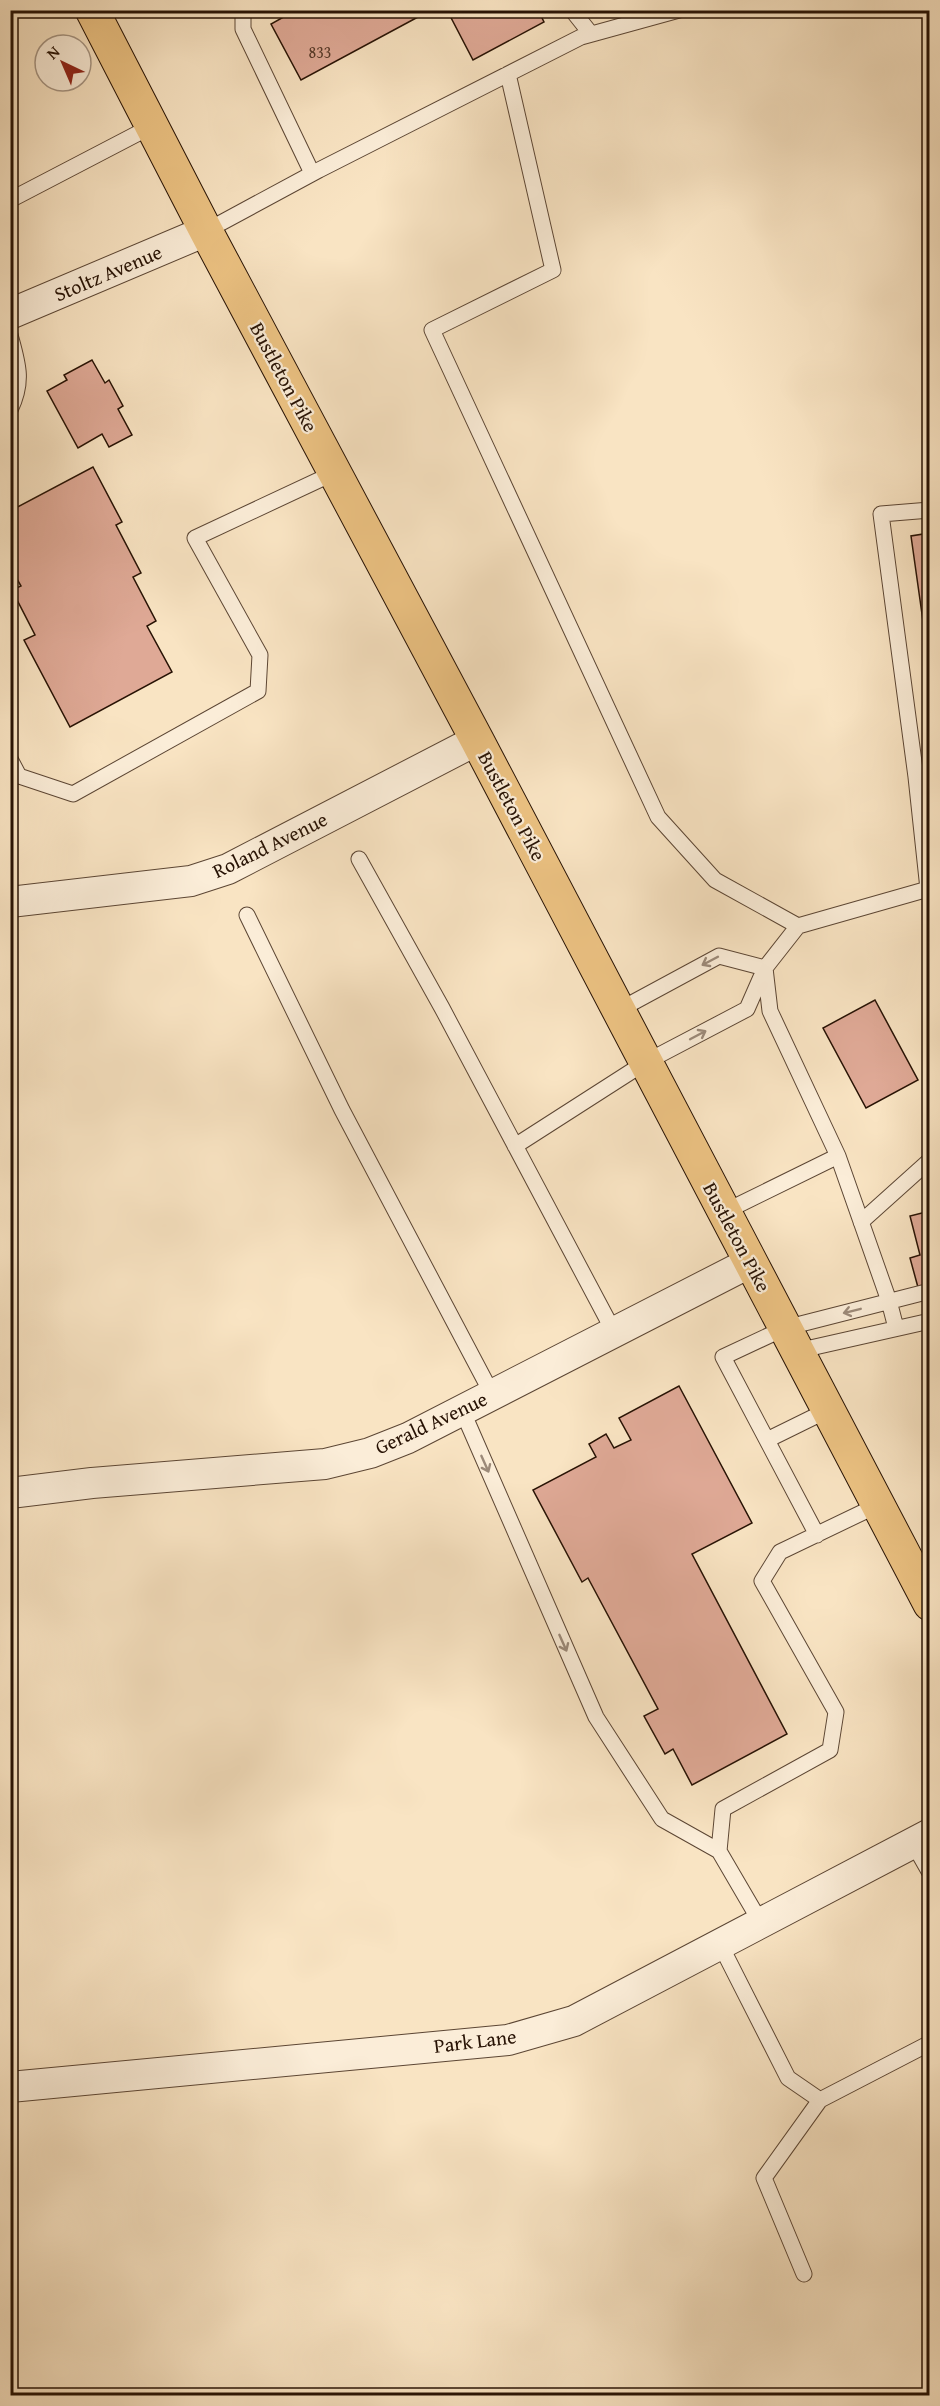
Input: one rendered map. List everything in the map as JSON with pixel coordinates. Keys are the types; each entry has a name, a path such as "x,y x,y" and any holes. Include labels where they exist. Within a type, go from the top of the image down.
{"main road":[{"name":"Bustleton Pike","path":"92,10 206,231 336,472 878,1505 926,1587"}],"street":[{"name":"Stoltz Avenue","path":"10,314 206,231"},
{"name":"Roland Avenue","path":"10,902 191,881 228,869 477,740"},
{"name":"Gerald Avenue","path":"10,1493 92,1483 325,1464 370,1453 462,1410 751,1262"},
{"name":"Park Lane","path":"10,2087 508,2040 574,2021 921,1838"}],"lane":[{"path":"243,10 243,28 312,173"},
{"path":"572,10 591,34"},
{"path":"206,231 312,173 581,37 679,10"},
{"path":"508,74 553,270 432,330 658,817 715,880 798,927"},
{"path":"10,200 152,126"},
{"path":"10,335 20,372 17,396 10,410"},
{"path":"10,759 19,776 73,794 258,691 260,655 195,538 336,472"},
{"path":"515,1146 646,1062 747,1009 765,968 798,927 929,893 881,514 930,510"},
{"path":"359,859 442,1008 614,1332"},
{"path":"247,915 342,1110 492,1394"},
{"path":"619,1010 719,956 765,968"},
{"path":"765,968 770,1011 838,1156 889,1301 896,1328"},
{"path":"724,1212 838,1156"},
{"path":"861,1222 930,1160"},
{"path":"816,1535 723,1357 791,1339 889,1301 930,1291"},
{"path":"791,1339 896,1328 930,1321"},
{"path":"462,1410 596,1717 662,1820 719,1851 761,1923"},
{"path":"767,1440 828,1410"},
{"path":"719,1851 723,1809 830,1750 836,1712 762,1581 780,1552 878,1505"},
{"path":"921,1838 930,1873"},
{"path":"720,1944 788,2078 820,2100"},
{"path":"804,2274 764,2178 820,2100 930,2043"}],"building":[{"path":"296,10 431,10 301,80 271,24"},
{"path":"447,10 538,10 544,22 473,60"},
{"path":"92,360 105,383 109,380 123,406 118,409 132,435 109,447 102,434 78,448 47,391 67,380 64,375"},
{"path":"93,467 122,522 116,525 141,573 133,577 156,621 147,626 172,672 70,727 24,640 35,635 12,590 21,586 10,567 10,511"},
{"path":"930,533 930,671 911,536"},
{"path":"875,1000 918,1080 866,1108 823,1028"},
{"path":"930,1211 930,1288 919,1291 910,1258 920,1255 910,1216"},
{"path":"679,1386 752,1523 692,1554 787,1734 692,1785 673,1749 665,1754 644,1716 658,1709 588,1578 582,1582 533,1490 596,1457 589,1444 606,1434 614,1448 631,1440 619,1418"}]}
